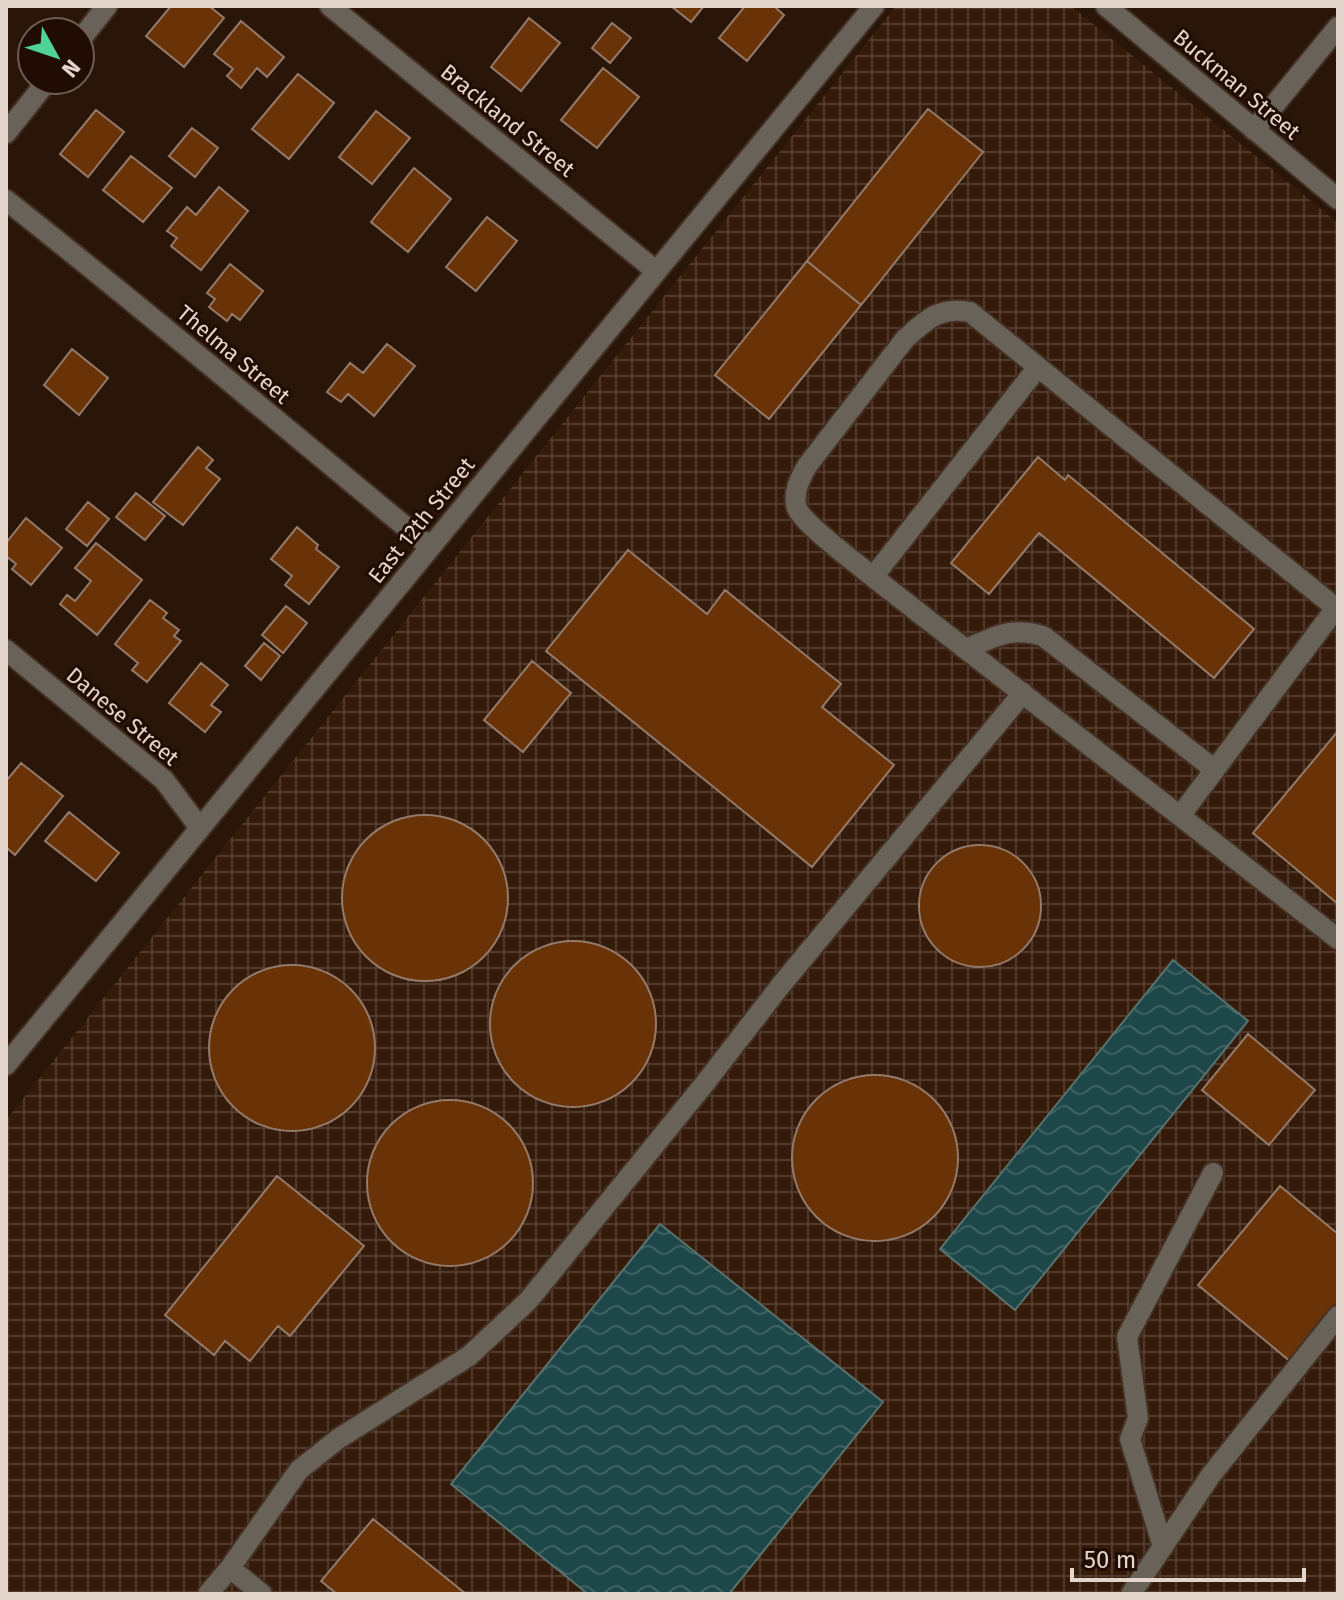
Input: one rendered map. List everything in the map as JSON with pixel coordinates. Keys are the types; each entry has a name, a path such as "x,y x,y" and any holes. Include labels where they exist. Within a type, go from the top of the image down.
{"street":[{"name":"Brackland Street","path":"330,6 656,271"},
{"name":"East 12th Street","path":"6,1065 874,6"},
{"name":"Buckman Street","path":"1106,6 1338,199"},
{"path":"1254,130 1338,27"},
{"path":"6,133 35,96"},
{"name":"Thelma Street","path":"6,200 430,547"},
{"path":"1180,816 1337,608 970,312 956,309 940,312 905,339 807,466 799,480 797,508 805,520 873,577 1023,693 1180,816 1338,939"},
{"path":"873,577 1038,367"},
{"path":"966,649 1010,631 1027,631 1043,636 1215,770"},
{"name":"Danese Street","path":"6,650 164,780 200,828"},
{"path":"208,1594 299,1470 338,1439 469,1356 528,1301 781,985 1023,693"},
{"path":"1163,1547 1130,1439 1138,1418 1127,1337 1213,1173"},
{"path":"1131,1594 1211,1475 1338,1316"},
{"path":"230,1568 262,1594"}],"shaded area":[{"path":"896,6 1071,6 1338,223 1338,1594 6,1594 6,1120"}],"water":[{"path":"1173,960 1248,1021 1015,1310 940,1249"},
{"path":"660,1224 883,1402 729,1594 588,1594 451,1484"}],"building":[{"path":"171,6 209,6 224,18 184,67 146,36"},
{"path":"671,6 704,6 691,22"},
{"path":"745,6 774,6 784,15 747,61 719,38"},
{"path":"529,18 560,43 521,91 491,67"},
{"path":"241,21 284,57 267,77 257,68 241,88 227,76 233,69 214,54"},
{"path":"612,23 631,38 610,63 592,48"},
{"path":"603,68 639,97 597,148 561,120"},
{"path":"298,74 334,103 289,159 252,129"},
{"path":"928,109 983,152 861,305 807,261"},
{"path":"96,110 124,132 88,177 60,154"},
{"path":"376,111 410,138 372,184 339,157"},
{"path":"192,128 218,148 195,177 169,156"},
{"path":"131,156 172,188 143,222 103,190"},
{"path":"414,168 451,199 408,252 371,222"},
{"path":"219,187 248,211 201,270 171,246 177,238 167,231 187,207 196,215"},
{"path":"487,217 517,241 476,291 446,267"},
{"path":"807,261 861,305 769,419 715,375"},
{"path":"230,264 263,291 240,320 232,314 227,321 209,307 215,299 207,293"},
{"path":"387,344 415,366 374,416 348,394 341,402 327,392 350,363 363,373"},
{"path":"72,349 108,378 79,415 44,385"},
{"path":"198,447 213,460 206,468 220,479 183,525 153,502"},
{"path":"1038,457 1065,480 1068,475 1254,629 1214,678 1039,533 989,594 951,563"},
{"path":"136,493 165,516 145,540 116,517"},
{"path":"88,502 109,519 87,546 66,529"},
{"path":"26,518 62,548 31,585 12,569 16,564 6,556 6,543"},
{"path":"297,527 318,545 316,549 339,567 309,604 285,585 292,576 271,559"},
{"path":"96,543 142,580 97,635 60,604 67,595 75,601 91,581 75,568"},
{"path":"628,550 707,614 725,590 841,684 822,707 894,765 812,867 546,651"},
{"path":"150,600 167,613 163,618 179,630 174,636 181,641 147,682 132,670 138,663 115,644"},
{"path":"286,606 307,623 283,653 262,635"},
{"path":"264,643 280,656 261,680 245,666"},
{"path":"532,661 571,693 523,752 484,720"},
{"path":"201,663 228,685 211,705 221,712 205,732 169,703"},
{"path":"1338,731 1338,904 1253,833"},
{"path":"21,763 63,796 15,855 6,847 6,781"},
{"path":"69,812 119,853 96,881 45,841"},
{"path":"425,815 457,821 484,839 502,866 508,898 502,930 484,957 457,975 425,981 393,975 366,957 348,930 342,898 348,866 366,839 393,821"},
{"path":"980,845 1003,849 1023,863 1037,883 1041,906 1037,929 1023,949 1003,963 980,967 957,963 937,949 923,929 919,906 923,883 937,863 957,849"},
{"path":"573,941 605,948 632,965 649,992 656,1024 649,1056 632,1083 605,1100 573,1107 541,1100 514,1083 497,1056 490,1024 497,992 514,965 541,948"},
{"path":"292,965 324,971 351,989 369,1016 375,1048 369,1080 351,1107 324,1125 292,1131 260,1125 233,1107 215,1080 209,1048 215,1016 233,989 260,971"},
{"path":"1248,1034 1315,1090 1269,1145 1202,1090"},
{"path":"875,1075 907,1082 934,1099 951,1126 958,1158 951,1190 934,1217 907,1234 875,1241 843,1234 816,1217 799,1190 792,1158 799,1126 816,1099 843,1082"},
{"path":"450,1100 482,1106 509,1124 527,1151 533,1183 527,1215 509,1242 482,1260 450,1266 418,1260 391,1242 373,1215 367,1183 373,1151 391,1124 418,1106"},
{"path":"277,1176 364,1246 290,1336 278,1326 250,1361 225,1341 214,1355 165,1315"},
{"path":"1280,1186 1338,1234 1338,1306 1291,1362 1198,1285"},
{"path":"373,1519 466,1594 337,1594 321,1581"}]}
